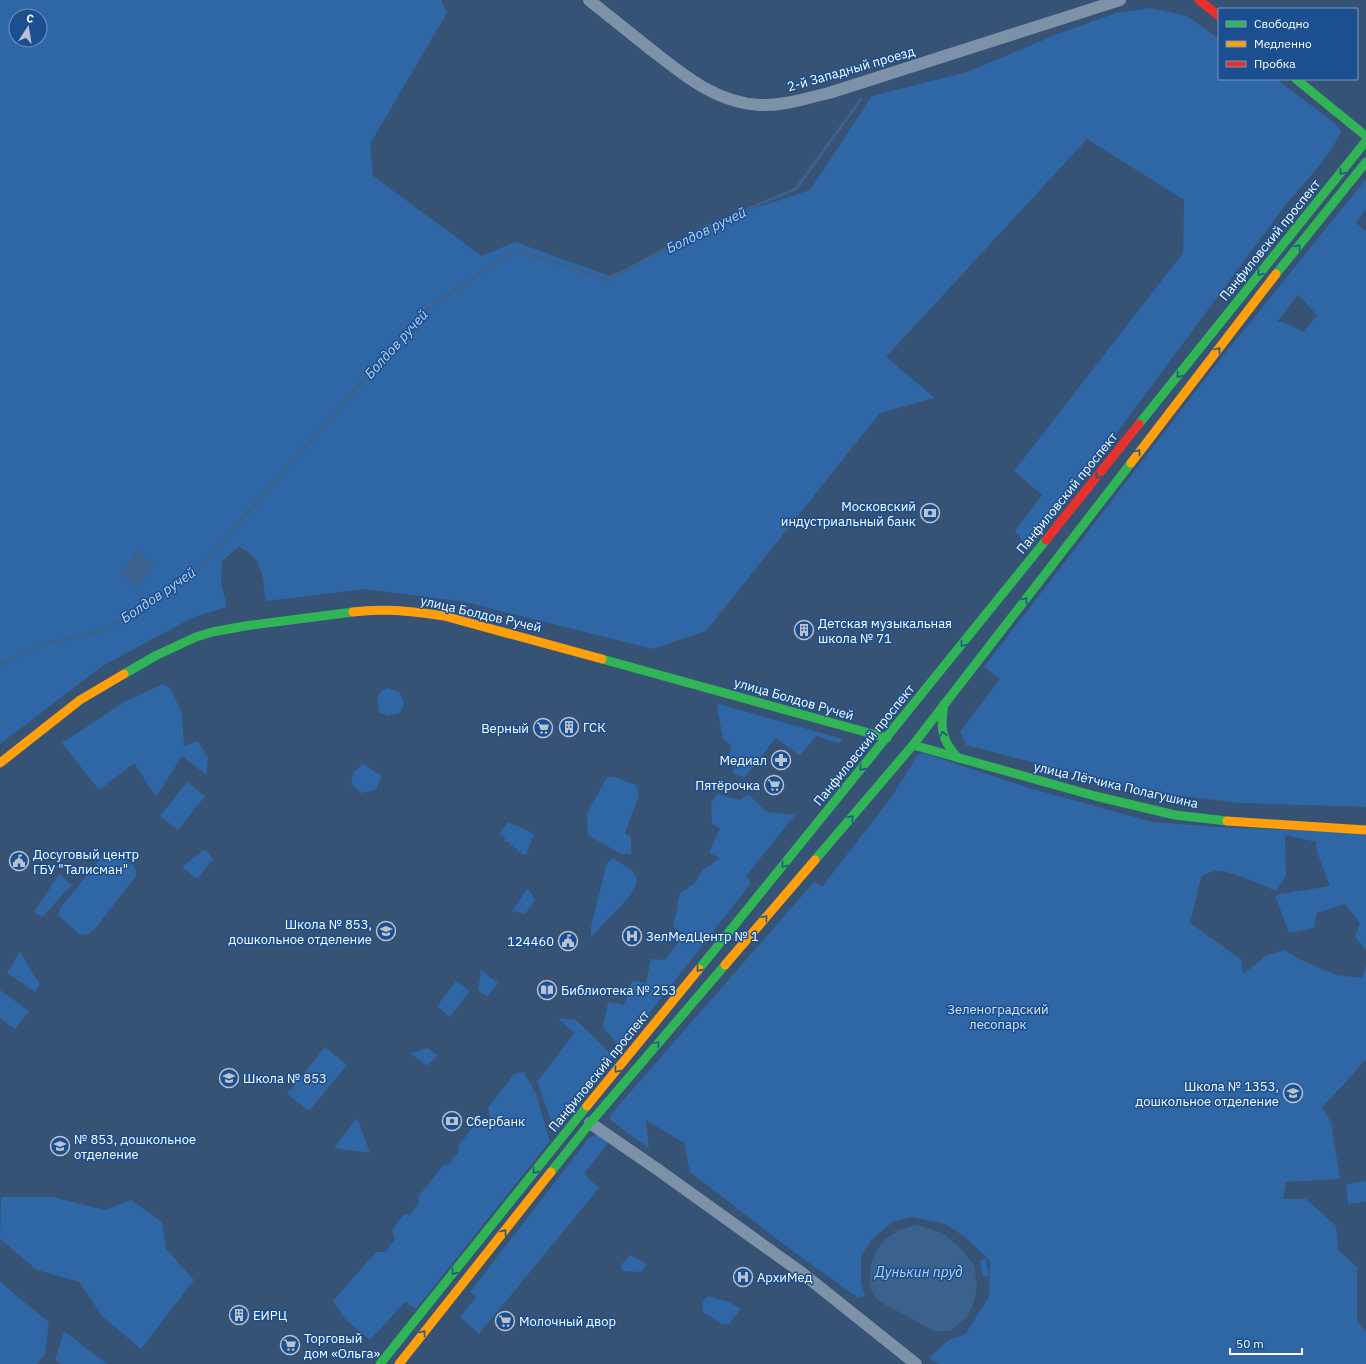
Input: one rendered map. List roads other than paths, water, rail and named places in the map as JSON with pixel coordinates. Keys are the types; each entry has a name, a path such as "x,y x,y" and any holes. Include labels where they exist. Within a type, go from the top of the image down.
{"main road":[{"path":"1199,0 1218,15"},
{"path":"1297,80 1366,136"},
{"name":"Панфиловский проспект","path":"380,1364 563,1136 890,739 1366,141"},
{"name":"Панфиловский проспект","path":"399,1364 590,1123 944,704 1259,296 1366,162"},
{"name":"улица Болдов Ручей","path":"0,763 80,700 157,655 196,637 212,632 245,626 373,609 413,611 444,616 536,640 890,739"},
{"path":"944,704 942,731 944,740 950,750 958,758"},
{"name":"улица Лётчика Полагушина","path":"910,744 1095,796 1175,815 1212,820 1366,830"}],"street":[{"name":"2-й Западный проезд","path":"589,0 680,72 709,91 740,102 760,105 781,104 829,92 1120,0"},
{"path":"590,1123 802,1273 916,1364"}],"water":[{"path":"137,551 155,565 137,587 121,575"},
{"name":"Дунькин пруд","path":"917,1225 943,1233 961,1249 974,1265 977,1283 975,1299 967,1317 950,1331 934,1331 877,1300 869,1284 871,1265 877,1250 885,1239 901,1229"}],"waterway":[{"name":"Болдов ручей","path":"0,665 44,644 103,631 172,589 203,564 424,311 514,250 608,280 705,227 796,189 861,99"}],"place":[{"name":"Московский индустриальный банк","path":"930,513"},
{"name":"Детская музыкальная школа № 71","path":"804,630"},
{"name":"ГСК","path":"569,727"},
{"name":"Верный","path":"543,728"},
{"name":"Медиал","path":"781,760"},
{"name":"Пятёрочка","path":"774,785"},
{"name":"Досуговый центр ГБУ \"Талисман\"","path":"19,861"},
{"name":"Школа № 853, дошкольное отделение","path":"386,931"},
{"name":"ЗелМедЦентр № 1","path":"632,936"},
{"name":"124460","path":"568,941"},
{"name":"Библиотека № 253","path":"547,990"},
{"name":"Школа № 853","path":"229,1078"},
{"name":"Школа № 1353, дошкольное отделение","path":"1293,1093"},
{"name":"Сбербанк","path":"452,1121"},
{"name":"№ 853, дошкольное отделение","path":"60,1146"},
{"name":"АрхиМед","path":"743,1277"},
{"name":"ЕИРЦ","path":"239,1315"},
{"name":"Молочный двор","path":"505,1321"},
{"name":"Торговый дом «Ольга»","path":"290,1345"}],"park label":[{"name":"Зеленоградский лесопарк","path":"998,1016"}]}
